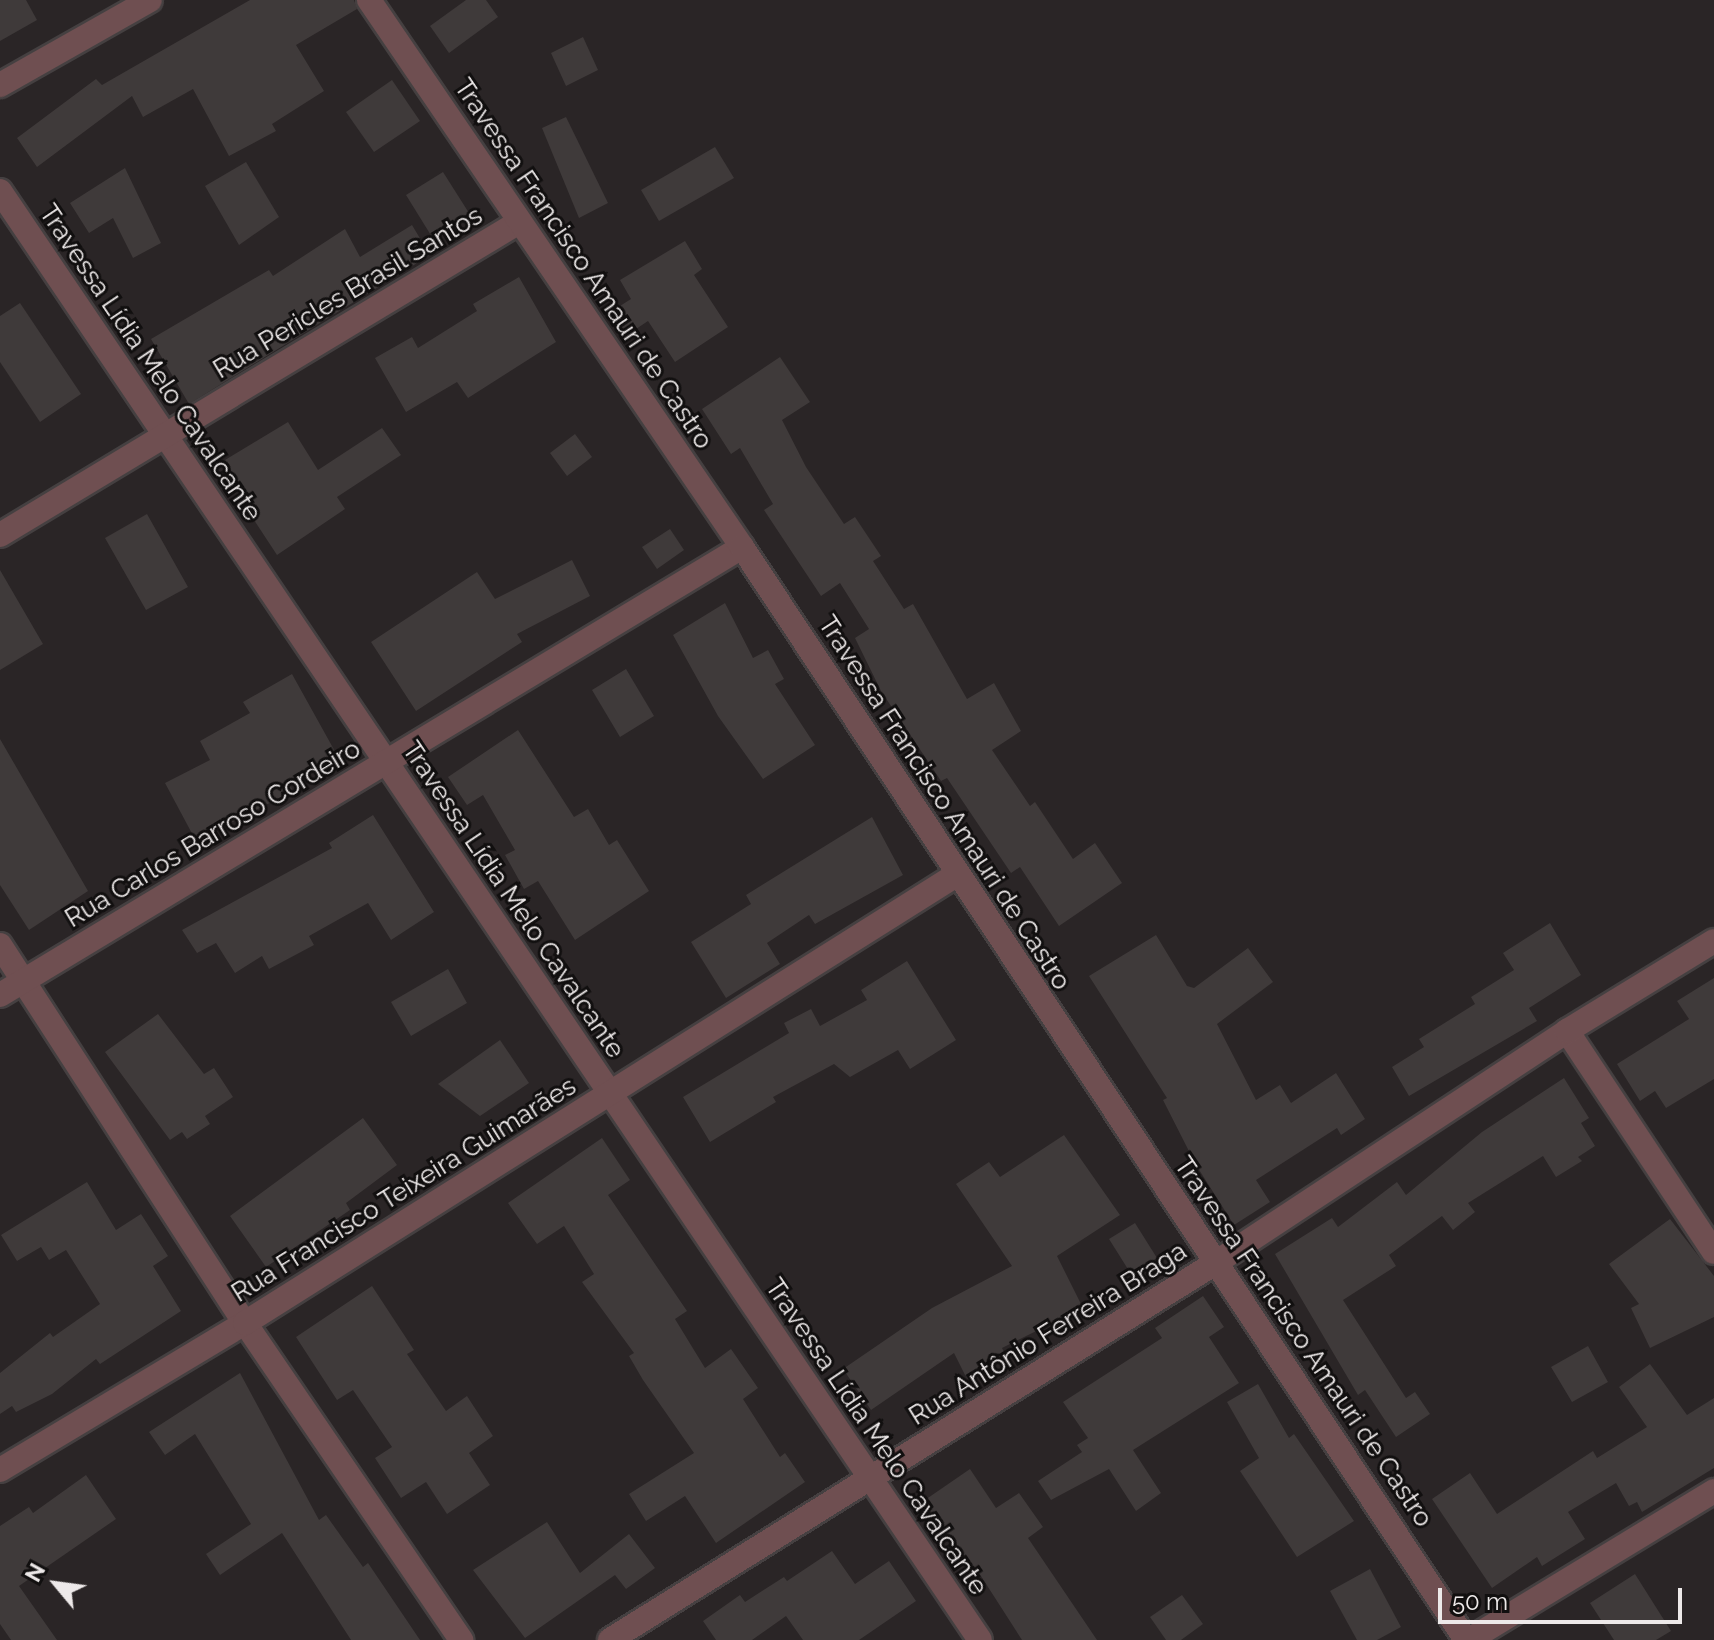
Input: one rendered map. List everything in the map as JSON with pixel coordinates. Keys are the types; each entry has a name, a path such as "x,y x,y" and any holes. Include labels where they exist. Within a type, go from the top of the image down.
{"street":[{"path":"0,85 150,0"},
{"name":"Travessa Francisco Amauri de Castro","path":"369,0 742,547 956,875 1468,1640"},
{"name":"Travessa Lídia Melo Cavalcante","path":"0,191 980,1640"},
{"name":"Rua Pericles Brasil Santos","path":"0,535 519,222"},
{"name":"Rua Carlos Barroso Cordeiro","path":"0,995 742,547"},
{"name":"Rua Francisco Teixeira Guimarães","path":"0,1470 245,1323 956,875"},
{"name":"Rua Antônio Ferreira Braga","path":"610,1640 1217,1262 1567,1031 1714,941"},
{"path":"0,945 245,1323 461,1640"},
{"path":"1567,1031 1714,1252"},
{"path":"1468,1640 1714,1491"}],"building":[{"path":"0,0 26,0 37,20 0,41"},
{"path":"250,0 354,0 357,9 296,45 324,91 272,124 276,131 229,156 193,89 143,117 132,96 37,167 17,138 96,79 102,85"},
{"path":"466,0 486,0 498,17 449,53 430,26"},
{"path":"583,37 598,70 566,86 551,53"},
{"path":"392,80 420,121 374,152 346,112"},
{"path":"566,117 608,203 579,218 542,128"},
{"path":"715,147 734,178 659,221 641,190"},
{"path":"246,162 279,217 239,245 205,186"},
{"path":"125,168 161,243 133,258 113,218 89,233 70,203"},
{"path":"443,172 469,213 432,237 406,195"},
{"path":"412,225 430,255 189,404 151,339 269,270 273,276 345,229 360,257"},
{"path":"685,241 702,269 694,275 728,327 675,362 648,321 627,335 612,311 631,299 620,280"},
{"path":"519,277 556,342 468,398 457,382 406,412 375,358 412,337 418,348 477,311 473,304"},
{"path":"20,303 81,394 40,422 0,362 0,316"},
{"path":"780,357 810,402 782,420 806,467 844,524 855,517 881,556 873,561 904,609 913,604 967,699 994,683 1021,731 992,750 1030,806 1035,802 1073,859 1095,843 1122,883 1059,926 1020,867 1011,873 947,778 941,781 881,691 855,638 869,629 840,583 821,596 764,510 773,504 740,448 731,454 702,409"},
{"path":"288,422 318,470 382,428 401,455 337,497 345,509 277,555 248,511 253,508 225,460"},
{"path":"575,434 592,457 567,476 550,453"},
{"path":"147,514 188,587 146,610 105,538"},
{"path":"670,529 684,550 657,569 642,547"},
{"path":"572,560 590,596 517,634 522,642 416,711 371,642 477,572 495,599"},
{"path":"0,570 43,644 0,670"},
{"path":"725,603 753,658 768,650 784,679 775,684 815,745 763,779 718,716 673,635"},
{"path":"626,669 654,716 620,737 592,690"},
{"path":"292,674 337,755 289,783 293,791 196,841 165,783 210,760 200,741 250,713 243,702"},
{"path":"518,730 574,817 588,809 609,845 617,840 649,891 575,940 538,881 524,889 505,855 515,850 483,795 467,805 448,777"},
{"path":"0,739 88,891 29,930 0,885"},
{"path":"373,815 434,912 391,940 368,903 309,936 314,945 269,969 262,956 235,973 216,943 197,953 182,930 332,848 329,843"},
{"path":"872,817 903,875 815,924 809,915 767,943 780,964 726,998 691,942 751,904 746,895"},
{"path":"1550,923 1581,975 1529,1008 1537,1021 1409,1096 1392,1067 1424,1047 1419,1039 1475,1004 1471,997 1514,970 1503,953"},
{"path":"1156,935 1187,986 1194,988 1248,948 1273,982 1217,1024 1256,1100 1280,1085 1291,1103 1336,1073 1365,1119 1341,1135 1337,1128 1256,1180 1270,1202 1234,1225 1196,1165 1163,1100 1167,1098 1089,976"},
{"path":"907,961 956,1040 910,1069 898,1050 850,1077 834,1064 773,1097 776,1102 710,1142 683,1097 789,1033 784,1023 811,1009 820,1026 867,1000 861,990"},
{"path":"448,969 467,1003 411,1036 391,1002"},
{"path":"1714,978 1714,1079 1666,1108 1655,1091 1640,1101 1617,1064 1689,1019 1677,1001"},
{"path":"158,1014 204,1074 214,1068 233,1097 205,1116 210,1124 187,1139 182,1132 170,1140 105,1052"},
{"path":"500,1040 529,1083 480,1116 438,1084"},
{"path":"1564,1078 1589,1118 1581,1123 1595,1146 1578,1157 1582,1161 1556,1177 1543,1156 1468,1203 1475,1212 1453,1230 1442,1216 1389,1255 1396,1266 1343,1300 1406,1398 1415,1392 1430,1414 1396,1437 1365,1390 1358,1395 1275,1254 1332,1218 1338,1227 1397,1182 1406,1195 1482,1132"},
{"path":"363,1118 397,1165 346,1203 350,1210 266,1267 230,1216"},
{"path":"1064,1135 1120,1215 1057,1256 1083,1308 1002,1348 1007,1358 967,1379 954,1353 871,1410 843,1369 932,1308 1012,1266 956,1184 989,1162 1000,1177"},
{"path":"602,1138 630,1180 608,1195 687,1311 675,1319 705,1368 731,1349 758,1388 743,1399 780,1457 785,1453 805,1482 716,1543 685,1496 646,1521 629,1494 694,1453 643,1380 629,1356 634,1353 582,1282 594,1274 564,1226 537,1244 508,1203"},
{"path":"87,1182 116,1230 141,1214 168,1256 153,1266 181,1311 100,1364 96,1359 52,1394 16,1412 12,1406 0,1414 0,1373 50,1333 53,1337 100,1304 66,1250 49,1260 41,1247 17,1261 1,1235"},
{"path":"1670,1219 1714,1276 1714,1317 1650,1348 1631,1308 1639,1304 1609,1264"},
{"path":"1135,1223 1157,1258 1131,1274 1109,1239"},
{"path":"372,1286 414,1350 407,1354 446,1411 467,1396 493,1436 469,1453 490,1485 447,1514 426,1482 401,1498 375,1458 392,1447 353,1390 337,1400 296,1337"},
{"path":"1203,1296 1224,1327 1209,1337 1239,1383 1133,1450 1161,1493 1136,1511 1109,1469 1051,1500 1038,1481 1082,1452 1077,1445 1088,1438 1063,1402 1162,1338 1155,1328"},
{"path":"1588,1346 1608,1382 1572,1402 1551,1367"},
{"path":"1650,1364 1687,1415 1714,1398 1714,1468 1642,1512 1637,1502 1629,1506 1616,1483 1568,1512 1585,1539 1542,1566 1537,1557 1492,1588 1432,1499 1470,1473 1497,1514 1593,1451 1597,1458 1647,1427 1619,1387"},
{"path":"240,1373 319,1520 326,1515 363,1567 368,1563 420,1640 351,1640 282,1533 220,1575 206,1554 251,1524 195,1434 165,1455 149,1432"},
{"path":"1258,1384 1289,1438 1294,1434 1354,1521 1297,1557 1240,1471 1259,1458 1227,1402"},
{"path":"970,1469 996,1508 1019,1493 1043,1527 1028,1538 1097,1640 1022,1640 979,1573 976,1576 922,1502"},
{"path":"86,1475 116,1519 19,1586 57,1640 11,1640 0,1624 0,1526 29,1507 33,1513"},
{"path":"547,1522 580,1573 629,1534 655,1568 626,1589 615,1575 525,1638 473,1570"},
{"path":"832,1551 855,1584 889,1561 916,1601 859,1640 803,1640 786,1616 752,1640 716,1640 703,1621 740,1595 745,1602 784,1577 787,1581"},
{"path":"1370,1569 1401,1627 1377,1640 1357,1640 1330,1591"},
{"path":"1635,1574 1671,1631 1656,1640 1614,1640 1590,1603"},
{"path":"1182,1595 1203,1624 1181,1640 1166,1640 1150,1617"}]}
